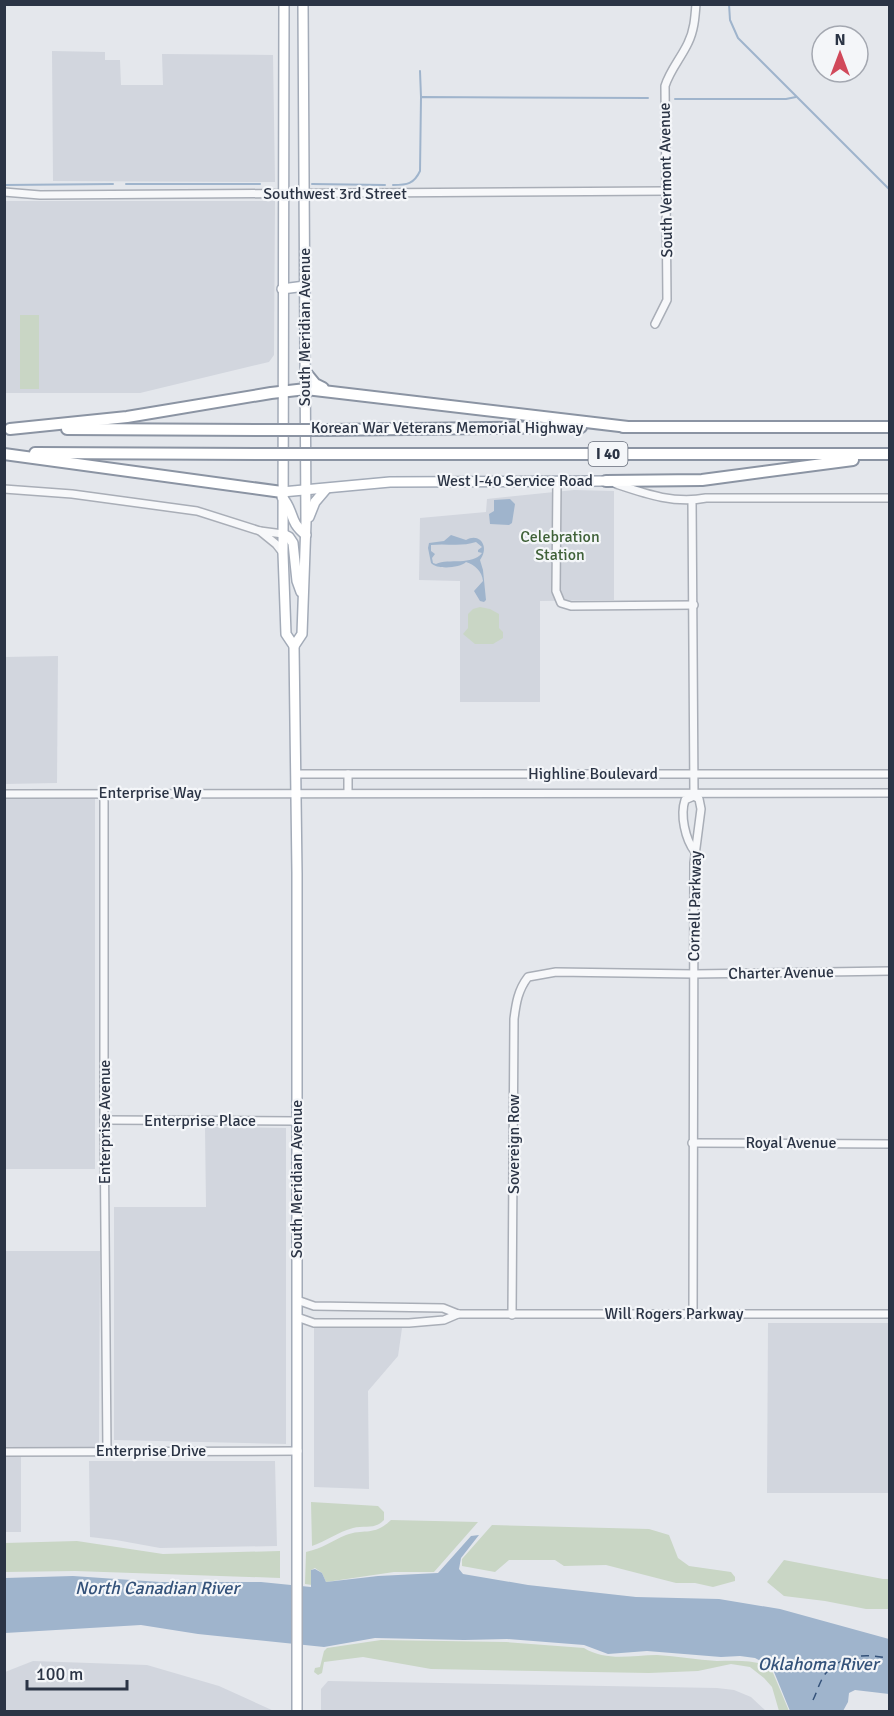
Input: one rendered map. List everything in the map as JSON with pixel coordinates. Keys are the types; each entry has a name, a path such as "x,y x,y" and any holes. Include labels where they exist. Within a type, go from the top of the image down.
{"highway":[{"path":"306,373 315,384 329,391"},
{"path":"7,429 127,417 306,389 628,427"},
{"name":"Korean War Veterans Memorial Highway","path":"7,429 890,427"},
{"path":"4,453 282,495"},
{"name":"Korean War Veterans Memorial Highway","path":"4,453 890,455"},
{"path":"606,480 702,480 890,455"}],"main road":[{"name":"South Meridian Avenue","path":"284,4 282,495 286,634 294,646 296,774 297,1712"},
{"name":"South Meridian Avenue","path":"294,646 302,634 306,535 305,7"},
{"path":"282,289 305,286"},
{"name":"West I-40 Service Road","path":"282,495 390,482 606,480"},
{"path":"306,522 315,502 326,489"},
{"path":"282,495 296,527 306,535"},
{"path":"283,534 289,537 292,543 297,581 303,598"}],"street":[{"name":"South Vermont Avenue","path":"655,324 667,300 665,87 677,58 687,46 694,28 696,4"},
{"name":"Southwest 3rd Street","path":"4,192 40,195 667,191"},
{"name":"West I-40 Service Road","path":"606,480 660,498 692,501 706,498 890,498"},
{"path":"557,481 556,591 560,601 571,606 694,605"},
{"path":"4,489 64,493 186,509 260,531 283,534"},
{"name":"Cornell Parkway","path":"692,501 694,795 699,799 701,809 695,852 693,1314"},
{"path":"260,531 283,553"},
{"name":"Highline Boulevard","path":"296,774 890,774"},
{"path":"348,774 348,793"},
{"name":"Enterprise Avenue","path":"104,793 106,1451"},
{"name":"Highline Boulevard","path":"296,793 694,795 890,793"},
{"name":"Enterprise Way","path":"4,794 296,793"},
{"path":"694,795 686,800 683,808 688,842 695,852"},
{"name":"Charter Avenue","path":"528,977 556,972 694,974 890,971"},
{"name":"Sovereign Row","path":"512,1315 514,1019 518,995 528,977"},
{"name":"Enterprise Place","path":"104,1120 297,1121"},
{"name":"Royal Avenue","path":"692,1143 890,1144"},
{"name":"Will Rogers Parkway","path":"297,1300 314,1306 443,1308 458,1314 890,1314"},
{"path":"371,1322 372,1306"},
{"path":"398,1306 398,1323"},
{"name":"Will Rogers Parkway","path":"297,1317 314,1323 398,1323 444,1320 458,1314"},
{"name":"Enterprise Drive","path":"4,1452 298,1451"}],"shaded area":[{"path":"52,51 105,52 105,60 120,60 121,85 163,85 162,54 273,55 275,182 53,181"},
{"path":"4,201 275,201 274,355 269,362 140,393 5,393"},
{"name":"Celebration Station","path":"574,490 614,491 614,600 540,601 540,702 460,702 460,581 419,580 420,518 486,512 487,499"},
{"path":"58,656 57,783 5,784 5,657"},
{"path":"4,797 95,797 95,1169 5,1169"},
{"path":"205,1127 286,1128 286,1444 114,1440 114,1207 206,1207"},
{"path":"5,1251 100,1251 99,1448 21,1448 21,1532 5,1532"},
{"path":"768,1323 889,1323 889,1493 767,1493"},
{"path":"314,1327 402,1328 398,1356 368,1391 369,1489 314,1487"},
{"path":"89,1461 275,1461 277,1546 160,1548 90,1537"},
{"path":"33,1661 147,1665 219,1686 274,1711 5,1711 5,1672"},
{"path":"328,1681 717,1688 734,1690 751,1697 766,1711 321,1711 321,1689"}],"green space":[{"path":"20,315 39,315 39,389 20,389"},
{"path":"480,607 499,614 499,628 503,632 503,638 493,644 475,644 463,634 468,628 468,614"},
{"path":"311,1502 378,1506 384,1512 384,1520 373,1526 348,1530 312,1546"},
{"path":"391,1520 478,1522 434,1572 394,1572 326,1582 322,1573 315,1568 311,1570 312,1585 305,1584 306,1552 346,1535 379,1529"},
{"path":"492,1525 649,1529 669,1535 678,1558 689,1566 731,1572 735,1581 713,1587 695,1583 676,1583 606,1565 564,1566 555,1560 509,1560 495,1572 462,1566 462,1559"},
{"path":"77,1541 163,1554 280,1551 280,1578 75,1571 5,1572 5,1543"},
{"path":"784,1560 889,1579 889,1609 866,1609 784,1596 767,1582"},
{"path":"381,1640 506,1642 584,1648 602,1655 620,1657 657,1655 751,1662 771,1668 789,1711 779,1711 772,1687 764,1678 750,1667 731,1664 698,1671 649,1673 431,1669 363,1657 324,1662 322,1673 318,1675 314,1672 315,1668 320,1667 327,1648"}],"water":[{"path":"510,499 515,504 512,523 509,525 490,524 489,514 494,511 494,500"},
{"path":"451,535 466,540 476,538 482,542 484,550 480,560 486,600 484,602 480,601 474,591 483,581 480,571 475,567 466,562 459,566 449,567 438,567 431,563 429,543 444,541","holes":["476,542 482,547 478,550 482,553 478,557 466,561 433,563 432,558 435,554 431,551 431,545"]},
{"name":"Oklahoma River","path":"479,1535 461,1558 459,1569 463,1574 528,1585 636,1597 719,1599 780,1609 889,1639 889,1694 855,1690 849,1693 848,1702 843,1711 790,1711 772,1667 755,1658 647,1651 608,1654 584,1645 507,1639 375,1638 324,1647 198,1634 141,1625 5,1633 5,1578 73,1576 160,1582 261,1582 311,1587 311,1570 315,1569 322,1573 326,1582 378,1576 438,1573 471,1536"}],"waterway":[{"path":"729,4 730,20 738,38 890,190"},
{"path":"420,71 421,97"},
{"path":"393,185 410,183 420,171 421,97 648,98"},
{"path":"675,99 786,99 796,97"},
{"path":"4,185 113,184"},
{"path":"126,184 260,184"},
{"path":"312,184 385,185"}],"ferry route":[{"path":"813,1700 824,1676 840,1662 864,1656 890,1659"}],"water label":[{"name":"North Canadian River","path":"157,1588"}]}
